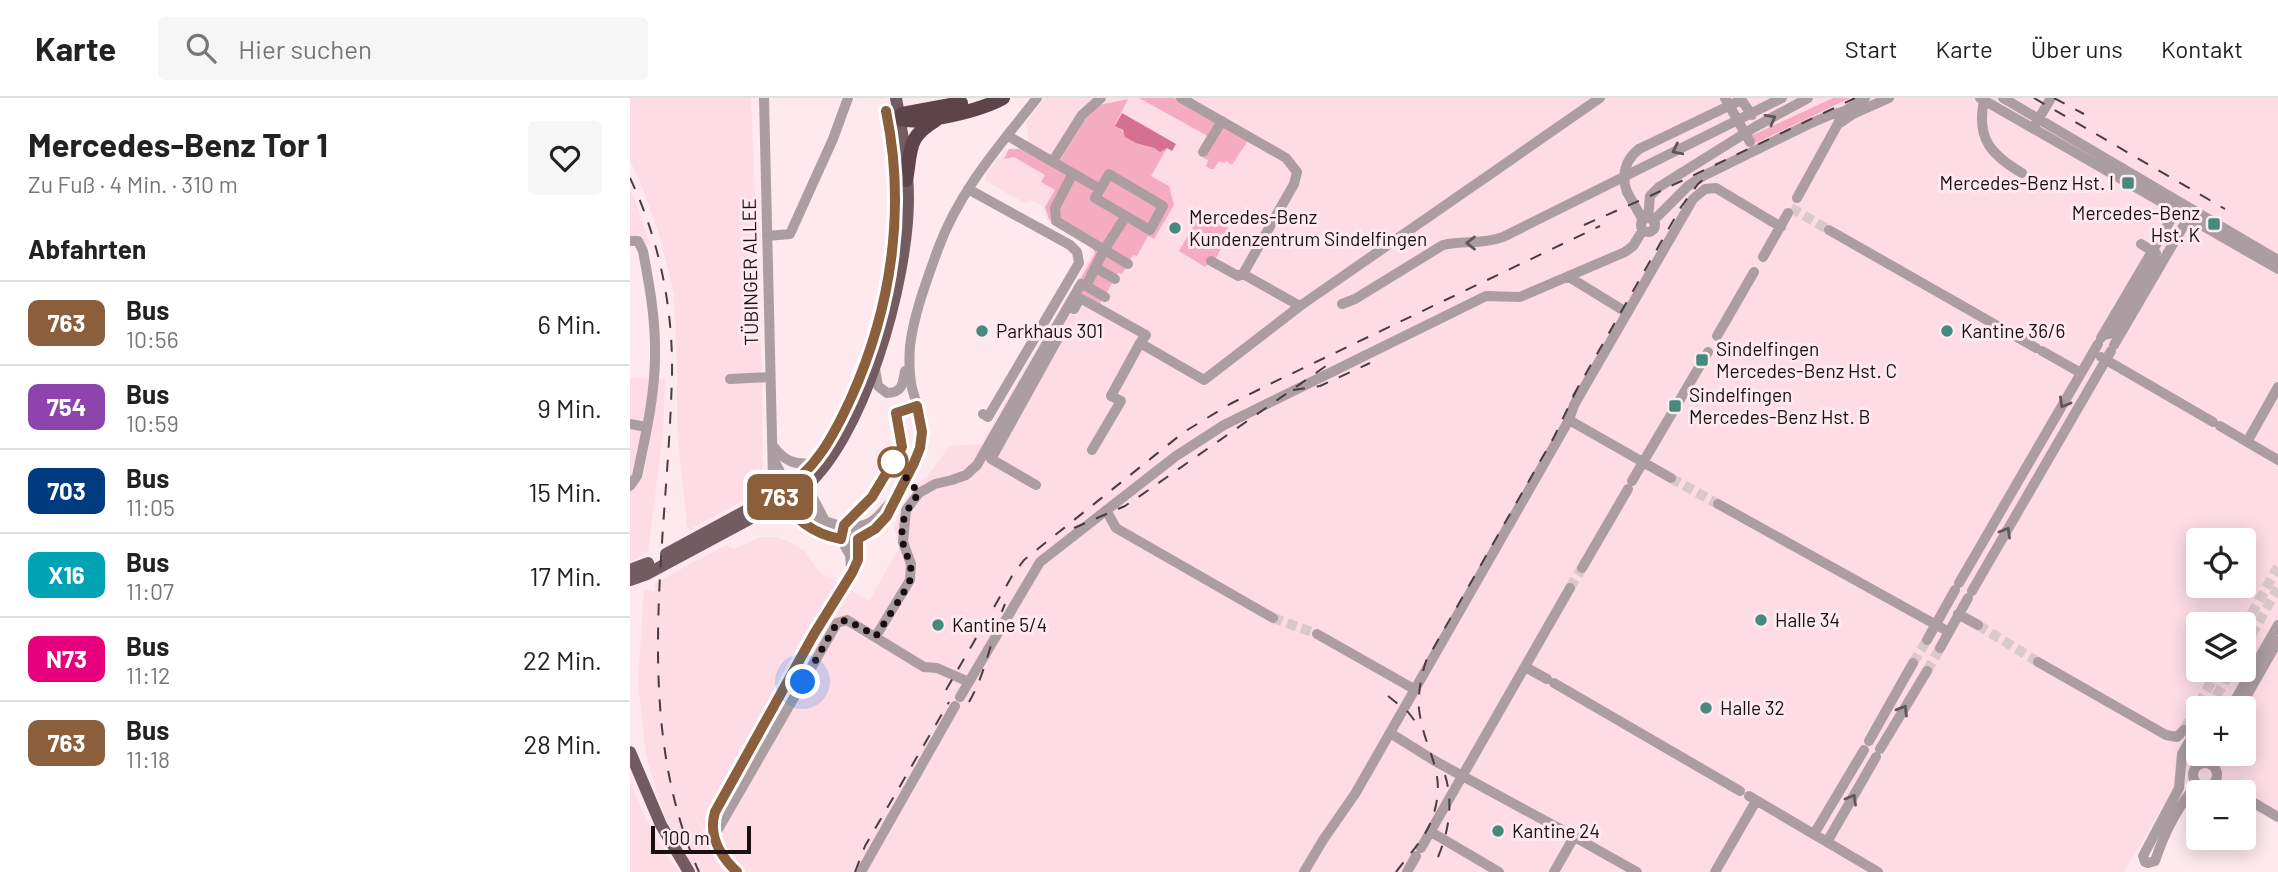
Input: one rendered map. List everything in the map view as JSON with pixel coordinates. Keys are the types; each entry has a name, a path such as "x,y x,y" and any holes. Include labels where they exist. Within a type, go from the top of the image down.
{"highway":[{"path":"912,98 940,111"},
{"path":"906,180 914,138 922,129 940,111 980,98"},
{"path":"899,117 909,111 983,107 1003,98"}],"main road":[{"path":"630,578 810,483 840,441 874,366 893,304 908,199 896,98"},
{"path":"630,570 647,568 750,519 786,495 815,463 844,414 865,365 881,313 890,265 901,245 905,230"},
{"path":"630,586 647,568"},
{"path":"631,758 684,871"}],"street":[{"name":"TÜBINGER ALLEE","path":"764,98 773,479 786,495"},
{"path":"767,236 790,234 833,139 848,98"},
{"path":"874,366 878,386 887,393 901,387 909,364 914,321 939,247 954,213 979,171 1037,98"},
{"path":"1053,161 1082,115 1101,98"},
{"path":"1181,98 1286,158 1297,172 1294,184 1243,274 1238,276 1212,261"},
{"path":"1140,343 1204,380 1300,306 1600,98"},
{"path":"1725,98 1752,146"},
{"path":"1342,304 1355,299 1443,244 1489,242 1503,237 1782,98"},
{"path":"1648,224 1650,196 1659,187 1755,127 1808,98"},
{"path":"862,872 957,701 1040,562 1106,510 1176,456 1224,425 1486,296 1520,297 1625,252 1633,246 1648,224 1688,186 1703,176 1752,146 1845,111 1865,98"},
{"path":"1839,124 1853,114 1889,98"},
{"path":"2003,98 2036,124"},
{"path":"2036,124 2051,98"},
{"path":"1670,236 1648,224 1627,192 1625,167 1630,156 1639,149 1744,99 1752,115"},
{"path":"2022,173 1992,150 1982,131 1982,99 2036,124 2178,206 2278,269"},
{"path":"1797,198 1845,111"},
{"path":"1203,152 1222,121"},
{"path":"1700,134 1729,125"},
{"path":"1008,136 1100,189"},
{"path":"1073,173 1055,208 1054,217 1058,223 1128,264"},
{"path":"1109,174 1163,206 1150,230 1095,198 1100,189 1109,174"},
{"path":"1304,872 1322,840 1355,794 1569,421 1574,405 1626,312 1693,199 1705,190 1716,188 1780,227"},
{"path":"968,189 1070,245 1077,252 1079,263 1064,281 1043,316 988,417 983,414"},
{"path":"1927,640 2178,206"},
{"path":"1763,257 1788,213"},
{"path":"2191,214 2278,260"},
{"path":"1940,648 2191,214"},
{"path":"1086,286 1104,250 1126,216"},
{"path":"1829,230 2081,373"},
{"path":"630,241 638,241 641,245 654,322 655,372 636,479 630,486"},
{"path":"2099,342 2112,333 2155,258 2156,253 2141,244"},
{"path":"1096,268 1115,279"},
{"path":"1717,336 1754,272"},
{"path":"1243,274 1300,306"},
{"path":"1569,278 1626,312"},
{"path":"876,636 910,580 911,564 903,542 906,510 919,493 935,484 966,475 977,465 1082,284 1105,297"},
{"path":"1036,485 991,459 1080,298 1146,334 1111,396 1121,401 1092,450"},
{"path":"2099,342 2216,424 2278,460"},
{"path":"1582,568 1708,352"},
{"path":"750,519 780,516 797,519 822,535 841,539 858,539 880,525 920,448 922,432 909,364"},
{"path":"730,379 769,377"},
{"path":"2247,442 2278,387"},
{"path":"1569,421 1671,478"},
{"path":"630,424 646,427"},
{"path":"773,446 779,455 793,464 815,463"},
{"path":"810,483 813,499 826,521"},
{"path":"786,495 826,521 850,526 866,524 875,519 897,496"},
{"path":"786,495 797,519"},
{"path":"1718,504 1949,632"},
{"path":"1106,510 1116,527 1273,618"},
{"path":"737,872 713,838 711,824 715,812 814,634 852,573 858,560 858,539 850,526"},
{"path":"841,539 850,526"},
{"path":"841,539 850,555 852,573"},
{"path":"1407,872 1570,588"},
{"path":"1958,614 1978,625"},
{"path":"713,838 837,623 847,620 924,667 937,668 969,682"},
{"path":"2237,696 2278,625"},
{"path":"1317,634 1414,689"},
{"path":"2246,696 2278,641"},
{"path":"2038,662 2165,735 2177,737 2189,732 2182,754 2179,788 2143,856 2145,862 2155,861 2160,843 2186,798"},
{"path":"1814,834 1913,663"},
{"path":"1525,667 1878,872"},
{"path":"1827,842 1927,671"},
{"path":"1390,733 1435,761 1637,872"},
{"path":"1715,872 1748,796"},
{"path":"2256,804 2278,817"},
{"path":"1431,832 1499,872"},
{"path":"1553,872 1569,834"}],"shaded area":[{"path":"630,98 751,98 762,380 763,487 757,493 689,530 677,428 674,294 660,237 630,160"},
{"path":"1045,98 2278,98 2278,824 2256,811 2256,780 2186,780 2186,808 2163,845 2154,840 2182,791 2186,775 2183,772 2124,872 731,872 711,844 689,802 710,845 729,872 696,872 676,840 662,809 646,756 638,683 644,590 655,591 655,583 726,545 734,549 761,537 775,537 793,543 805,552 818,571 869,601 899,548 894,526 920,481 926,478 950,446 981,444 1092,254 1087,242 1047,220 1043,207 1033,201 1025,203 985,181 986,175 1004,151 1029,146 1026,122"},
{"path":"1139,98 1174,98 1249,139 1232,165 1219,161 1214,169 1210,169 1206,166 1208,160 1203,158 1213,139"},
{"path":"1833,98 1850,98 1756,143 1751,136"},
{"path":"1128,99 1115,125 1135,142 1160,151 1167,148 1151,176 1169,186 1174,205 1154,239 1148,236 1137,256 1133,255 1122,274 1118,273 1100,304 1075,289 1095,253 1091,244 1049,219 1045,207 1055,190 1041,182 1045,175 1014,157 1004,159 1009,149 1025,149 1056,167 1084,121 1099,105"},
{"path":"1122,113 1176,144 1172,151 1167,148 1160,152 1125,137 1123,130 1115,126"},
{"path":"630,190 635,200 650,245 630,245"},
{"path":"1208,215 1227,225 1229,234 1216,258 1205,267 1179,251 1198,218"},
{"path":"630,378 665,379 663,433 648,552 630,562"},
{"path":"630,782 654,836 679,872 630,872"}],"tunnel":[{"path":"1791,208 1829,230"},
{"path":"1671,478 1718,504"},
{"path":"2252,612 2278,567"},
{"path":"1570,588 1582,568"},
{"path":"2256,627 2278,588"},
{"path":"1273,618 1317,634"},
{"path":"1978,625 2038,662"},
{"path":"1913,663 1927,640"},
{"path":"1927,671 1940,648"},
{"path":"2184,730 2211,682"},
{"path":"2216,696 2224,682"}],"railway":[{"path":"1584,225 1855,98"},
{"path":"2034,98 2225,209"},
{"path":"2054,98 2084,114"},
{"path":"1573,396 1681,207 1710,173"},
{"path":"630,178 656,249 670,324 672,374 658,628 659,691 665,752 678,813 699,872"},
{"path":"946,690 1024,560 1184,432 1270,384 1600,226"},
{"path":"1293,390 1320,386 1370,363"},
{"path":"1074,528 1125,506 1326,366"},
{"path":"1396,872 1423,837 1436,806 1437,777 1419,709 1420,685 1426,661 1554,437 1577,389"},
{"path":"969,702 1005,604"},
{"path":"1388,696 1408,712 1421,729"},
{"path":"855,872 865,846 949,702"},
{"path":"1438,857 1449,813 1449,791 1443,769"}],"bus line":[{"name":"763","path":"737,872 713,838 711,824 715,812 814,634 852,573 858,560 858,539 875,529 887,516 920,448 922,432 917,406 896,413 902,447 872,497 844,525 841,539 822,535 797,519 778,493 806,473 831,438 855,389 875,335 889,276 895,218 894,158 886,111"}],"place":[{"name":"Mercedes-Benz Hst. I","path":"2128,183"},
{"name":"Mercedes-Benz Hst. K","path":"2214,224"},
{"name":"Mercedes-Benz Kundenzentrum Sindelfingen","path":"1175,228"},
{"name":"Parkhaus 301","path":"982,331"},
{"name":"Kantine 36/6","path":"1947,331"},
{"name":"Sindelfingen Mercedes-Benz Hst. C","path":"1702,360"},
{"name":"Sindelfingen Mercedes-Benz Hst. B","path":"1675,406"},
{"name":"Halle 34","path":"1761,620"},
{"name":"Kantine 5/4","path":"938,625"},
{"name":"Halle 32","path":"1706,708"},
{"name":"Kantine 24","path":"1498,831"}],"route":[{"path":"803,682 837,623 847,620 876,636 910,580 911,564 903,542 903,524 906,510 919,493 893,462"}]}
